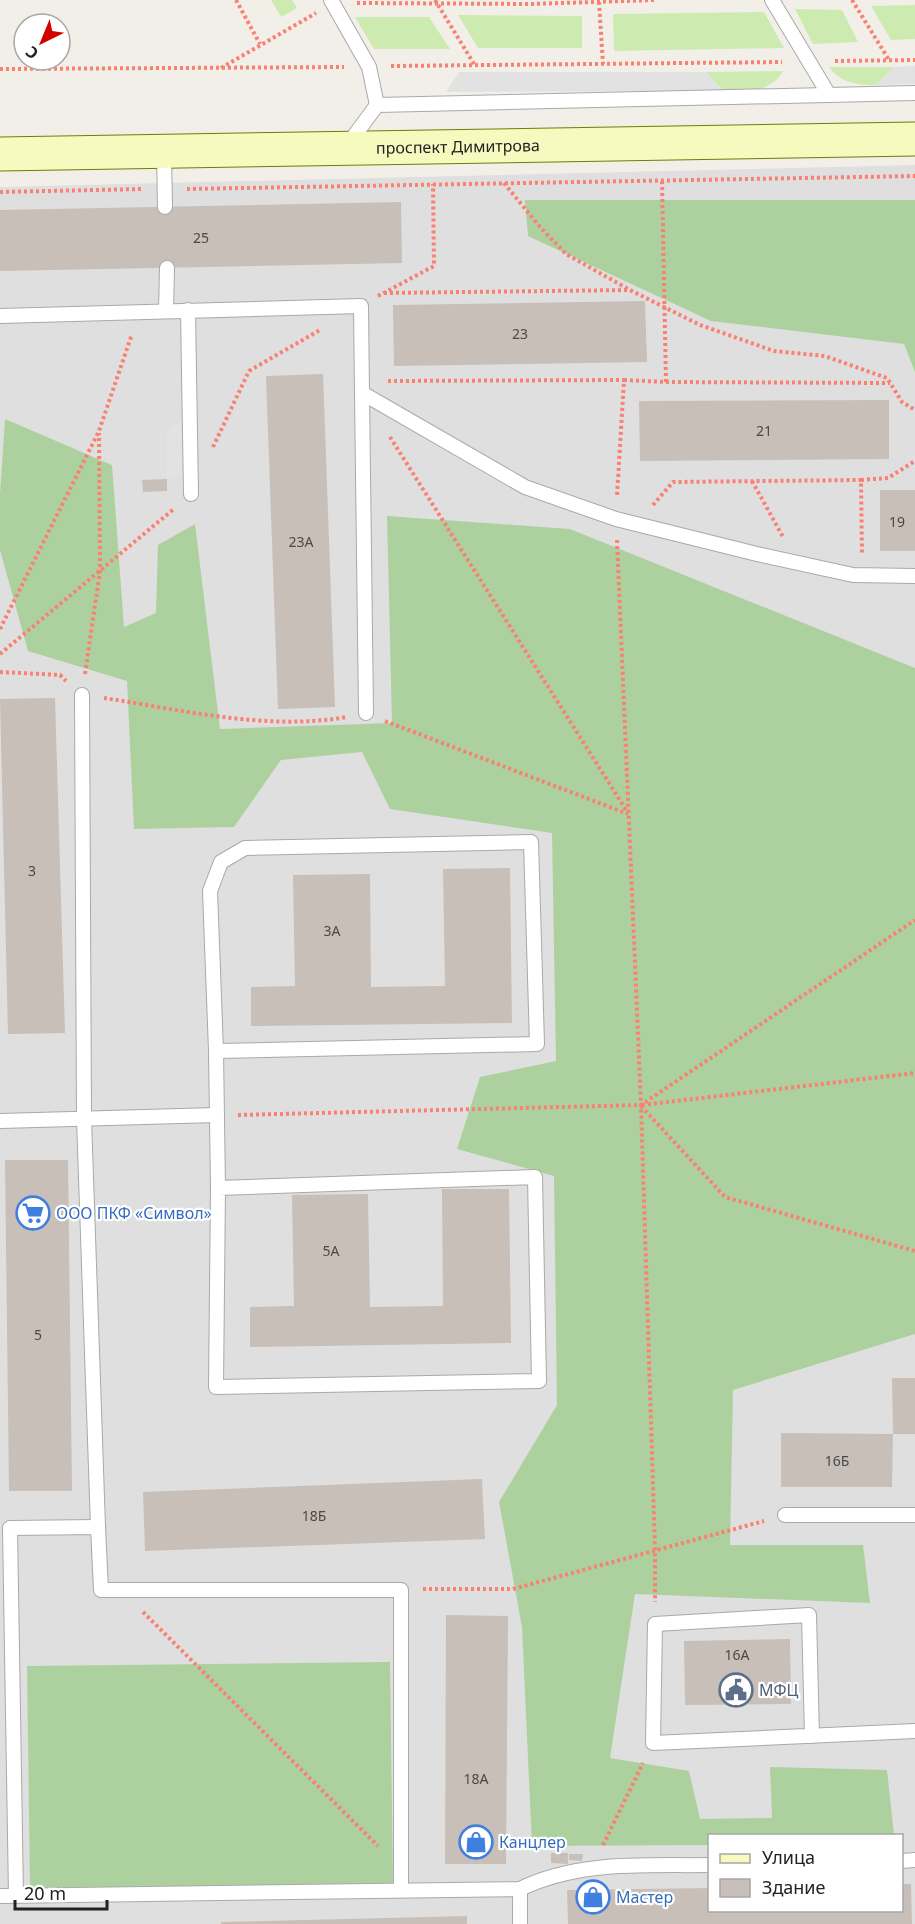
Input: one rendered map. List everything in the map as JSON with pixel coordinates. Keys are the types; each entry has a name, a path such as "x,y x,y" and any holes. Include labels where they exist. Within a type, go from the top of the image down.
{"main road":[{"name":"проспект Димитрова","path":"0,154 915,139"}],"lane":[{"path":"772,0 829,95"},
{"path":"332,2 369,66 377,105 345,148"},
{"path":"377,105 915,93"},
{"path":"164,152 165,207"},
{"path":"166,310 167,268"},
{"path":"0,316 361,306 366,713"},
{"path":"188,310 191,494"},
{"path":"362,387 525,487 616,519 862,576 915,576"},
{"path":"82,695 84,1119 101,1590 401,1590 401,1890"},
{"path":"216,1051 537,1044 531,842 245,848 221,862 210,891 218,1188 216,1387 539,1381 535,1177 218,1188"},
{"path":"0,1121 217,1115"},
{"path":"785,1515 915,1515"},
{"path":"16,1896 10,1528 98,1527"},
{"path":"812,1736 809,1615 655,1624 653,1743 812,1736 915,1731"},
{"path":"0,1896 520,1888 538,1880 592,1867 708,1865"},
{"path":"520,1888 520,1924"}],"path":[{"path":"236,0 260,44"},
{"path":"220,68 332,2 654,0"},
{"path":"852,0 889,61"},
{"path":"599,1 603,64"},
{"path":"436,2 474,65"},
{"path":"0,69 915,60"},
{"path":"361,306 434,266 432,148"},
{"path":"0,192 915,176"},
{"path":"662,180 666,382"},
{"path":"504,183 540,227 566,254 630,290 700,326 774,351 825,356 887,378 902,402 915,410"},
{"path":"384,293 630,290"},
{"path":"0,629 99,431 140,311"},
{"path":"362,387 624,380 890,383"},
{"path":"624,380 616,519 641,1105 655,1608"},
{"path":"82,695 100,571 99,431"},
{"path":"388,433 628,814"},
{"path":"638,524 673,482 888,478 915,461"},
{"path":"861,480 862,576"},
{"path":"752,481 798,563"},
{"path":"0,672 60,675 82,695 258,721 332,719 366,713 628,814"},
{"path":"641,1105 915,920"},
{"path":"217,1115 641,1105 915,1073"},
{"path":"641,1105 725,1197 915,1251"},
{"path":"401,1590 513,1589 785,1515"},
{"path":"121,1590 400,1869"},
{"path":"592,1867 653,1743"}],"shaded area":[{"path":"915,66 915,84 876,85 894,67"},
{"path":"459,72 706,72 723,91 446,92"},
{"path":"915,165 915,1924 0,1924 0,187"},
{"path":"181,420 182,477 167,478 167,430"}],"green space":[{"path":"271,0 292,0 297,8 281,17"},
{"path":"915,5 915,39 891,40 871,6"},
{"path":"795,9 842,10 858,42 813,44"},
{"path":"764,12 784,48 614,51 613,14"},
{"path":"458,15 582,16 582,48 478,48"},
{"path":"355,17 429,17 450,49 374,49"},
{"path":"829,67 894,67 876,85 844,80"},
{"path":"783,71 772,84 757,90 740,91 723,91 706,72"},
{"path":"525,200 915,200 915,372 904,344 711,321 528,236"},
{"path":"5,419 112,465 124,627 156,613 158,545 195,524 220,729 392,723 387,516 570,529 915,668 915,1334 733,1390 730,1545 863,1545 870,1603 635,1594 610,1758 689,1771 700,1819 772,1818 770,1767 887,1770 894,1834 708,1834 708,1845 532,1846 522,1627 499,1502 557,1405 554,1176 457,1149 480,1077 556,1061 552,833 390,809 362,752 281,760 234,827 134,829 127,681 28,651 0,550 0,494"},
{"path":"390,1662 393,1884 30,1888 27,1666"}],"building":[{"path":"401,202 402,263 0,271 0,210"},
{"path":"645,301 647,362 394,366 393,305"},
{"path":"323,374 335,707 278,709 266,376"},
{"path":"889,400 889,459 640,461 639,401"},
{"path":"167,479 167,491 143,492 142,480"},
{"path":"880,490 915,490 915,551 880,551"},
{"path":"55,698 65,1033 8,1034 0,699"},
{"path":"510,868 512,1023 251,1026 251,987 295,986 293,875 370,874 371,987 445,986 443,869"},
{"path":"5,1160 68,1160 72,1491 9,1491"},
{"path":"442,1189 509,1189 511,1343 250,1347 250,1307 294,1306 292,1195 368,1194 370,1307 443,1306"},
{"path":"892,1378 915,1378 915,1434 893,1434"},
{"path":"781,1433 893,1434 892,1487 781,1487"},
{"path":"482,1479 485,1539 145,1551 143,1492"},
{"path":"446,1615 508,1616 506,1864 445,1864"},
{"path":"790,1639 791,1704 685,1705 684,1641"},
{"path":"551,1853 568,1853 568,1864 551,1863"},
{"path":"569,1854 583,1854 582,1861 569,1860"},
{"path":"903,1884 911,1884 912,1924 568,1924 567,1890 708,1888 708,1912 903,1912"},
{"path":"467,1916 467,1924 221,1924 221,1922"}],"place":[{"name":"ООО ПКФ «Символ»","path":"33,1213"},
{"name":"МФЦ","path":"736,1690"},
{"name":"Канцлер","path":"476,1842"},
{"name":"Мастер","path":"593,1897"}]}
